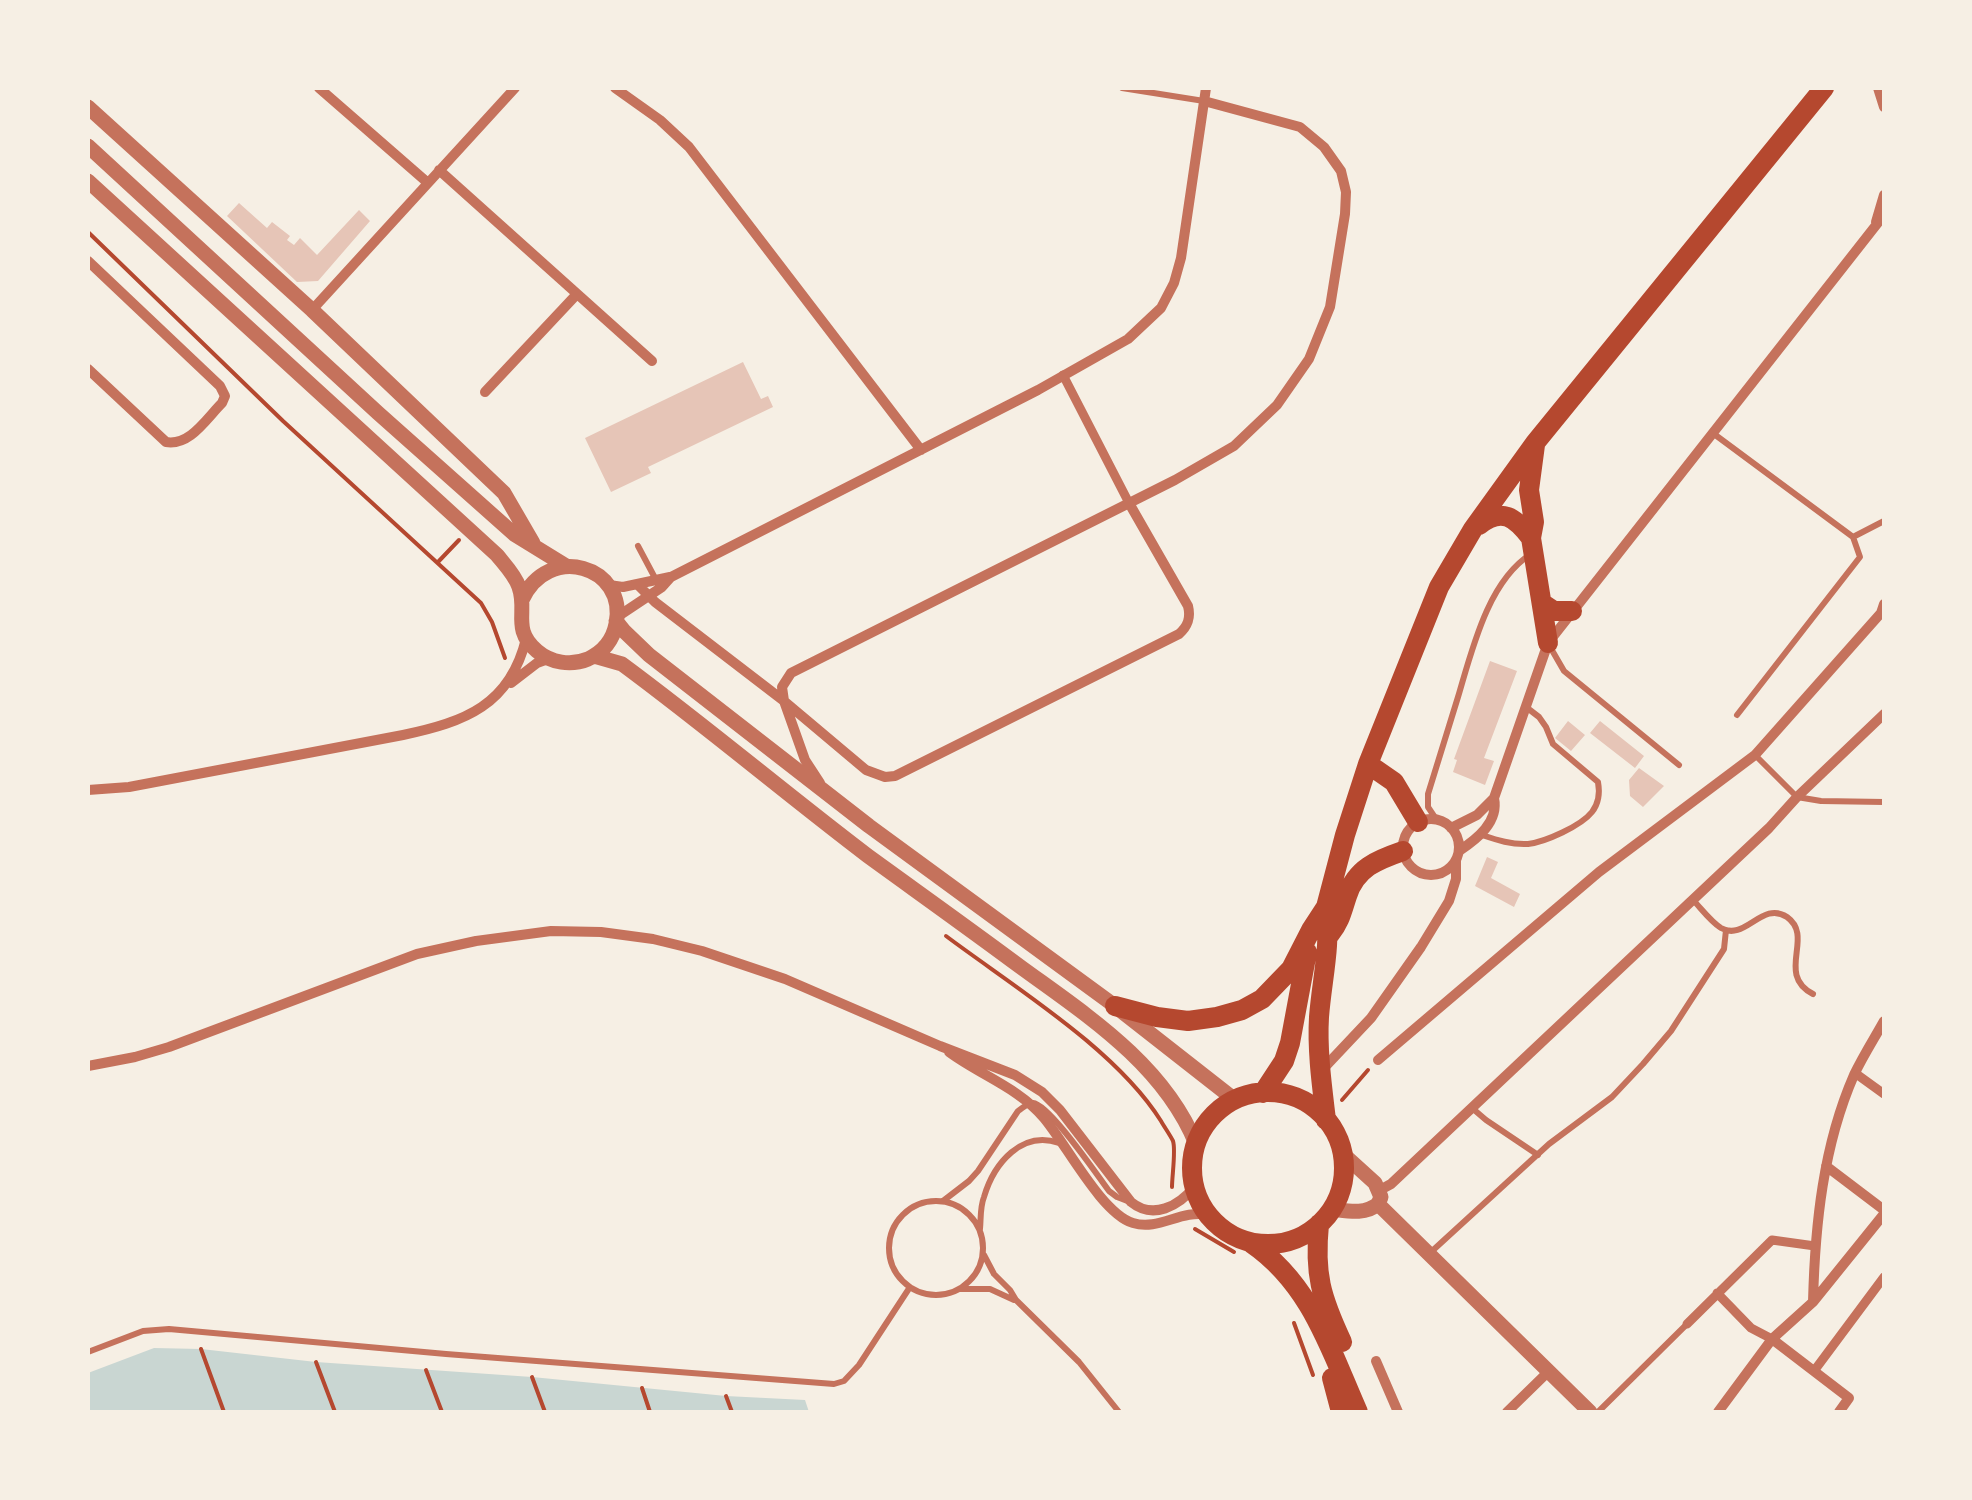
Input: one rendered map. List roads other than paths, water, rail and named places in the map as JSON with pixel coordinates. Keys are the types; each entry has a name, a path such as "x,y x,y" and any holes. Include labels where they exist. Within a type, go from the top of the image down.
{"highway":[{"path":"1263,1093 1284,1061 1368,764 1439,587 1473,529 1535,444 1824,88"},
{"path":"1535,444 1529,490 1534,522 1532,545 1548,643"},
{"path":"1473,529 1498,515 1512,518 1532,545"},
{"path":"1542,604 1554,611 1572,611"},
{"path":"1368,764 1394,782 1427,821"},
{"path":"1115,1006 1157,1018 1188,1021 1242,1010 1278,984 1320,932 1339,924 1356,875 1369,864 1403,851"},
{"path":"1320,932 1319,1017 1326,1120"},
{"path":"1358,1412 1302,1293 1272,1257 1247,1250 1220,1227 1208,1215 1194,1186 1192,1158 1196,1144 1211,1118 1235,1100 1263,1093 1298,1099 1334,1130 1342,1154 1342,1182 1325,1216 1316,1253 1321,1290 1373,1412"},
{"path":"1247,1250 1307,1233 1325,1216"},
{"path":"1318,1323 1341,1412"}],"street":[{"path":"319,88 428,183"},
{"path":"312,310 515,88"},
{"path":"615,88 660,120 689,147 921,450"},
{"path":"522,600 534,580 566,566 589,570 607,584 623,587 671,576 1128,340 1161,308 1174,283 1206,88"},
{"path":"1878,88 1884,107"},
{"path":"827,793 805,760 784,700 782,687 791,672 1129,503 1234,446 1277,405 1309,359 1330,307 1345,214 1346,192 1341,171 1324,147 1300,127 1204,101"},
{"path":"88,107 312,310 504,492 535,546"},
{"path":"88,146 514,534 566,566"},
{"path":"439,170 652,361"},
{"path":"88,181 497,555 516,580 522,600 520,624 538,653 572,663 594,656 610,640 617,619 607,584"},
{"path":"1875,228 1884,196"},
{"path":"1321,1071 1371,1018 1449,901 1456,879 1457,856 1456,834 1451,828 1427,821 1406,834 1403,851 1410,867 1426,875 1443,872 1457,856 1480,834 1494,815 1494,798 1548,643 1884,215"},
{"path":"88,262 220,386 224,396 222,403 186,440 170,444 88,369"},
{"path":"485,392 578,294"},
{"path":"638,585 866,770 885,778 895,776 1179,634 1189,622 1188,606 1063,375"},
{"path":"617,619 671,576"},
{"path":"1378,1060 1599,872 1754,755 1881,613 1884,604"},
{"path":"617,619 624,632 648,655 1235,1100"},
{"path":"88,790 129,787 447,724 494,700 517,668 526,638"},
{"path":"594,656 622,664 866,854 1082,1012 1126,1048 1163,1087 1196,1144"},
{"path":"506,686 548,659"},
{"path":"1325,1216 1372,1209 1391,1184 1769,828 1884,714"},
{"path":"1451,828 1477,815 1494,798"},
{"path":"88,1066 169,1047 417,954 476,940 551,931 602,932 702,951 785,979 1015,1075 1042,1092 1075,1126 1140,1209 1158,1210 1178,1202 1194,1186"},
{"path":"1813,1302 1815,1246 1835,1128 1855,1073 1884,1021"},
{"path":"940,1046 1019,1095 1042,1115 1106,1204 1120,1217 1148,1225 1185,1219 1197,1212 1208,1215"},
{"path":"1855,1073 1884,1094"},
{"path":"1342,1154 1376,1183 1379,1197 1430,1253 1590,1412"},
{"path":"1718,1412 1772,1339 1813,1302 1884,1212 1826,1166"},
{"path":"1687,1324 1772,1240 1815,1246"},
{"path":"1814,1371 1884,1277"},
{"path":"1718,1294 1751,1328 1772,1339 1849,1398 1839,1412"},
{"path":"1376,1361 1398,1412"},
{"path":"1507,1412 1548,1372"}],"lane":[{"path":"1122,88 1204,101"},
{"path":"1713,433 1853,537 1860,557 1737,715"},
{"path":"1853,537 1884,521"},
{"path":"1427,821 1428,794 1477,633 1510,571 1532,545"},
{"path":"638,546 655,578"},
{"path":"1548,643 1564,671 1679,765"},
{"path":"1480,834 1508,843 1544,841 1585,818 1598,802 1598,782 1553,744 1546,726 1525,706"},
{"path":"1754,755 1797,797 1884,802"},
{"path":"1692,899 1726,930 1740,930 1766,914 1785,916 1792,921 1798,936 1796,975 1799,983 1813,994"},
{"path":"1430,1253 1538,1154 1612,1097 1671,1031 1724,949 1726,930"},
{"path":"943,1201 969,1181 1018,1111 1029,1103 1053,1116 1109,1191 1131,1202"},
{"path":"1472,1108 1538,1154"},
{"path":"1067,1148 1042,1139 1022,1143 1013,1150 984,1193 980,1230 983,1254 1016,1300 1079,1362 1119,1412"},
{"path":"980,1230 966,1211 955,1204 920,1204 901,1216 894,1226 890,1260 910,1287 930,1295 960,1289 976,1274 983,1254"},
{"path":"88,1352 143,1331 169,1329 834,1384 844,1381 859,1365 910,1287"},
{"path":"960,1289 990,1289 1016,1300"},
{"path":"1598,1412 1687,1324"}]}
